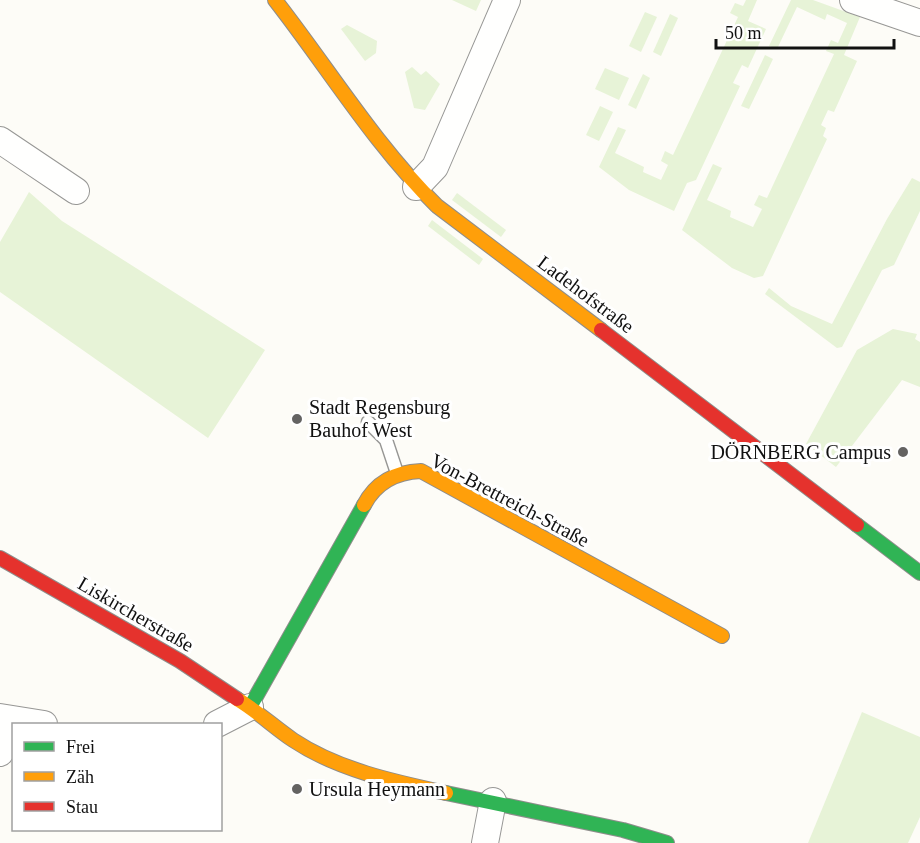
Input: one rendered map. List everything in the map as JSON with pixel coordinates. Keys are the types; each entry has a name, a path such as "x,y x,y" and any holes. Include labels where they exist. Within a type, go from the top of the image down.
{"street":[{"name":"Ladehofstraße","path":"275,0 391,159 437,206 920,573"},
{"path":"416,187 435,166 507,0"},
{"path":"853,0 920,23"},
{"path":"0,140 76,191"},
{"name":"Von-Brettreich-Straße","path":"250,707 371,492 388,478 405,471 422,471 722,636"},
{"name":"Liskircherstraße","path":"0,558 180,661 250,707 294,741 336,762 392,781 623,830 667,843"},
{"path":"219,723 250,707"},
{"path":"0,753 12,735"},
{"path":"485,843 494,801"}],"lane":[{"path":"368,422 386,440 398,474"}],"green space":[{"path":"452,0 481,0 476,11"},
{"path":"746,0 757,0 748,21 766,29 748,68 742,65 733,83 740,86 696,180 687,183 674,211 629,190 599,167 618,127 626,130 615,153 644,167 643,172 661,180 668,165 661,161 665,151 673,155 738,17 730,13 735,3 743,6"},
{"path":"791,0 813,0 860,17 844,55 857,61 834,112 828,110 821,125 826,128 823,136 827,139 763,276 754,278 732,268 682,230 713,164 722,168 707,200 731,211 730,217 753,227 762,209 754,205 759,195 767,198 834,54 826,51 831,40 838,43 847,23 827,14 825,20 797,7 777,49 769,46"},
{"path":"645,12 657,17 641,52 629,46"},
{"path":"670,14 678,18 661,56 653,52"},
{"path":"347,25 377,41 376,53 365,61 341,29"},
{"path":"765,55 773,59 749,109 741,106"},
{"path":"412,67 421,75 426,71 440,84 425,110 414,108 405,72"},
{"path":"605,68 629,78 619,100 595,89"},
{"path":"643,74 650,78 636,109 628,105"},
{"path":"600,106 613,112 599,141 586,135"},
{"path":"912,178 920,182 920,211 894,265 882,270 842,347 837,348 765,294 769,288 791,306 832,324 887,219"},
{"path":"29,192 62,221 265,350 208,438 0,292 0,242"},
{"path":"457,193 506,230 501,237 452,200"},
{"path":"432,220 483,259 479,265 428,226"},
{"path":"893,329 917,334 915,339 920,342 920,387 902,380 836,467 806,444 857,350"},
{"path":"862,712 920,737 920,817 908,843 808,843"}],"traffic: fast":[{"path":"250,707 364,505"},
{"path":"857,525 920,573"},
{"path":"446,793 623,830 667,843"}],"traffic: slow":[{"path":"275,0 372,132 437,206 601,330"},
{"path":"364,505 381,484 403,473 421,471 722,636"},
{"path":"237,699 293,740 329,759 367,774 446,793"}],"traffic: jam":[{"path":"601,330 857,525"},
{"path":"0,558 180,661 237,699"}],"place":[{"name":"Stadt Regensburg Bauhof West","path":"297,419"},
{"name":"DÖRNBERG Campus","path":"903,452"},
{"name":"Ursula Heymann","path":"297,789"}]}
